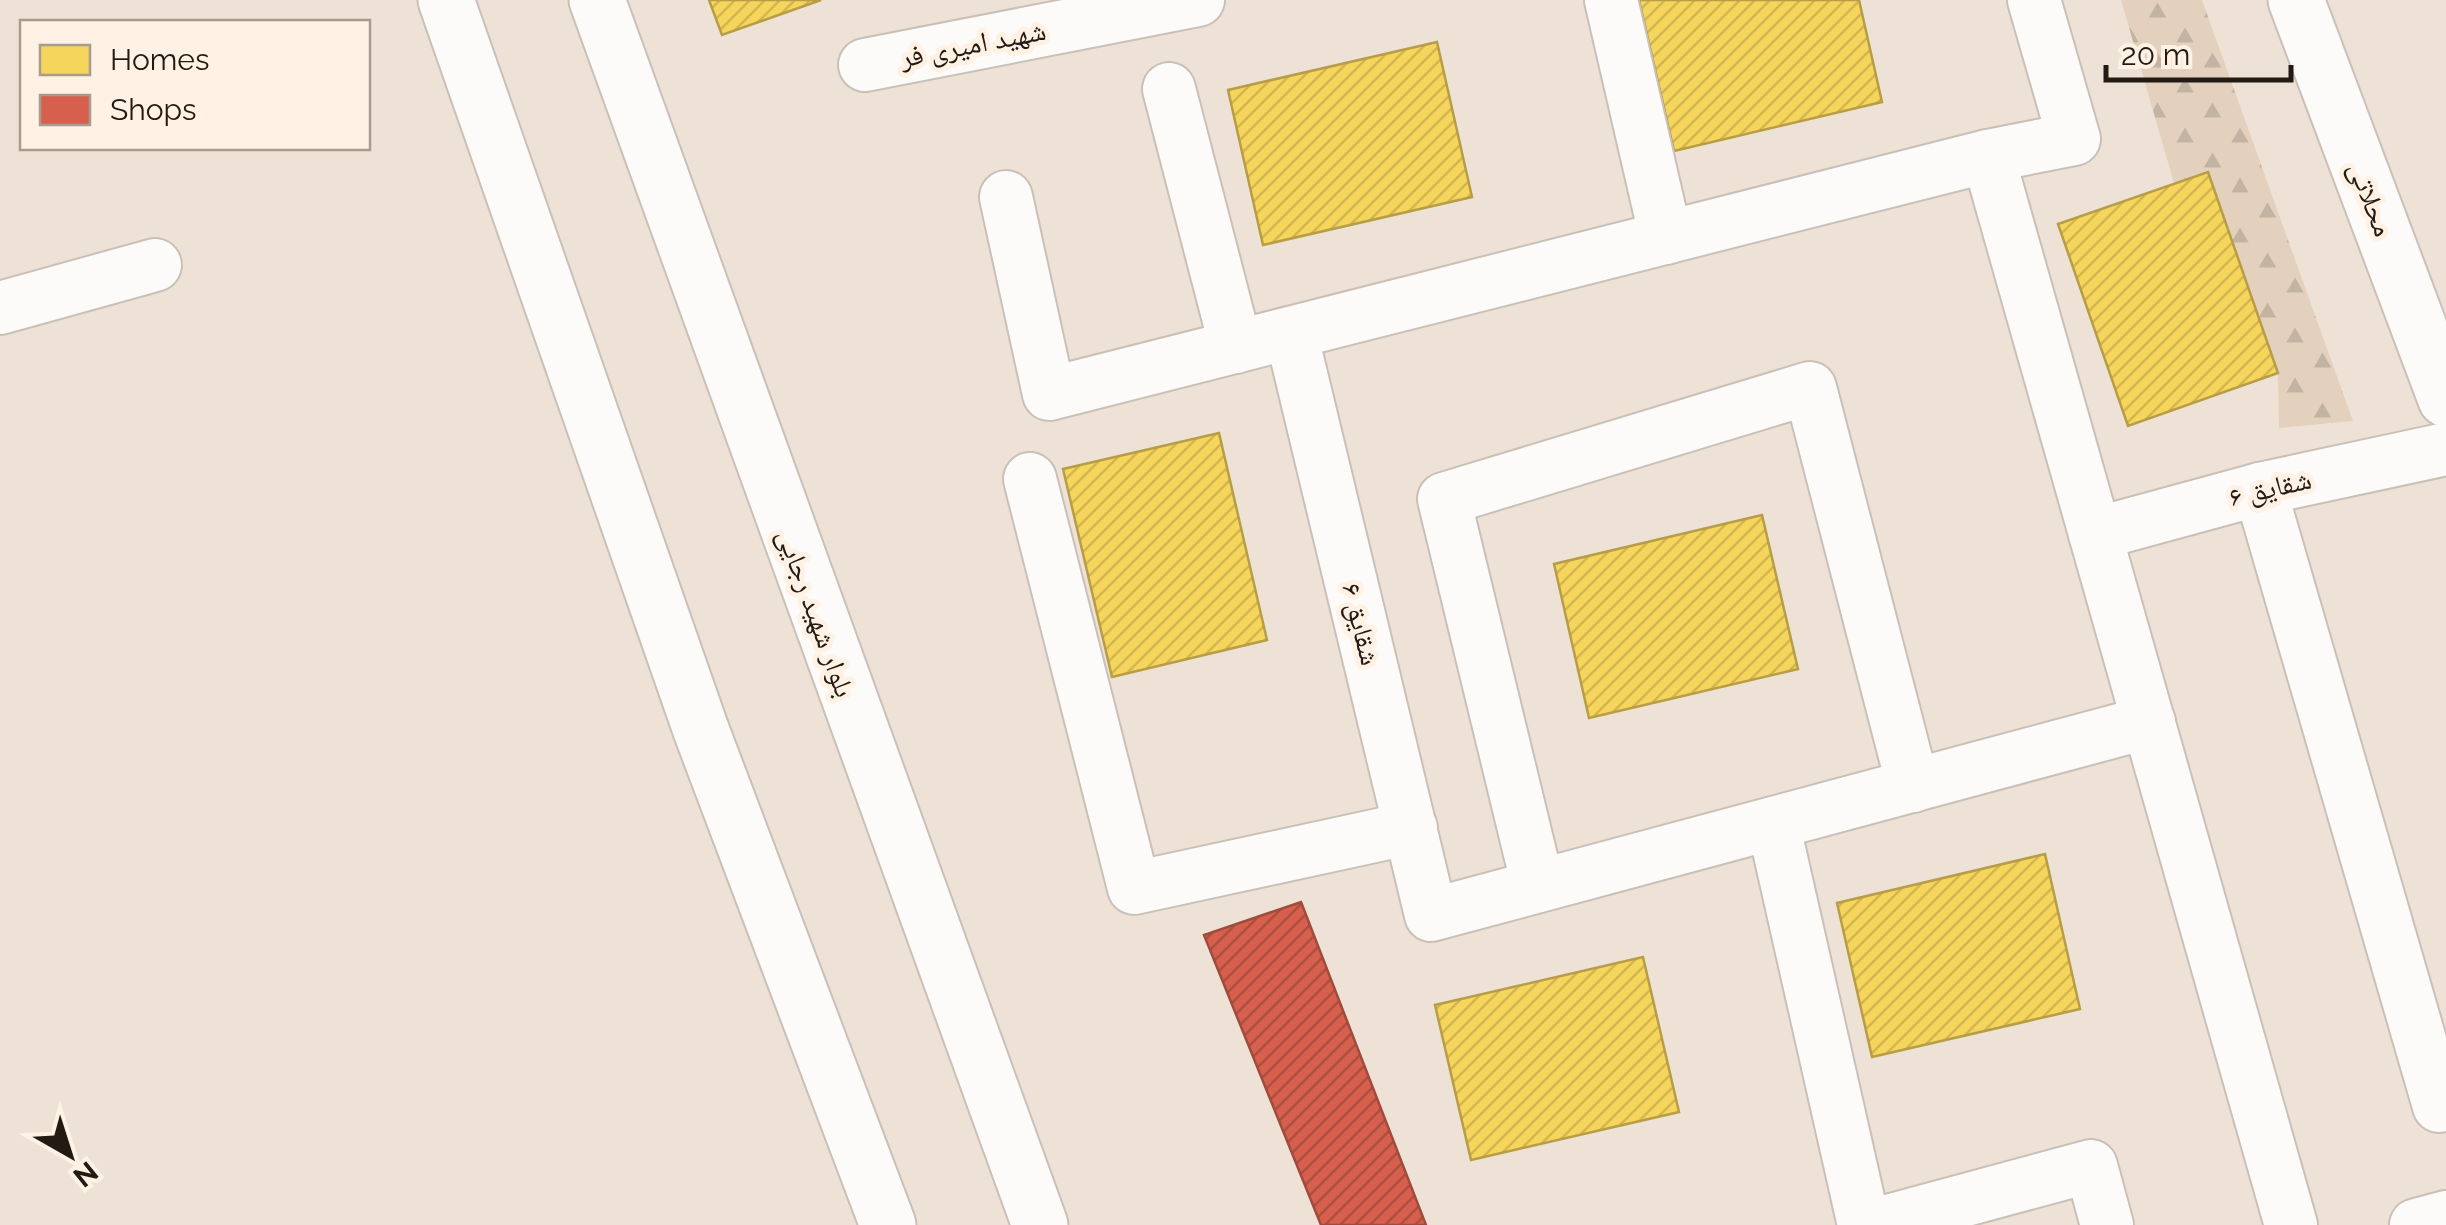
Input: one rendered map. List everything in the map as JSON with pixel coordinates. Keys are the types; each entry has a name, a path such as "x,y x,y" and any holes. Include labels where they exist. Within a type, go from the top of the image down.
{"main road":[{"path":"446,0 701,730 888,1225"},
{"name":"بلوار شهید رجایی","path":"598,0 1040,1225"},
{"name":"محلاتی","path":"2296,0 2446,399"}],"street":[{"name":"شهید امیری فر","path":"865,66 1198,0"},
{"path":"1611,0 1666,238"},
{"path":"1006,197 1050,394 1988,156 2074,140 2034,0"},
{"path":"1168,89 1236,347"},
{"path":"1988,156 2292,1225"},
{"path":"0,308 155,266"},
{"name":"شقایق ۶","path":"1291,333 1431,915 1538,886"},
{"path":"1913,786 1810,388 1444,499 1538,886 1913,786 2148,722"},
{"name":"شقایق ۶","path":"2095,534 2260,489 2446,449"},
{"path":"1030,479 1134,888 1411,828"},
{"path":"2260,489 2439,1106"},
{"path":"1773,823 1864,1225"},
{"path":"1873,1225 2091,1166 2107,1225"},
{"path":"2416,1225 2446,1217"}],"green space":[{"path":"2121,0 2202,0 2353,421 2279,428 2278,373 2208,173 2174,183"}],"building: Homes":[{"path":"709,0 821,0 722,35"},
{"path":"1639,0 1859,0 1882,102 1674,151"},
{"path":"1437,42 1472,197 1263,245 1228,90"},
{"path":"2208,172 2278,373 2128,426 2058,224"},
{"path":"1219,433 1267,640 1112,677 1063,469"},
{"path":"1762,515 1798,669 1589,718 1554,564"},
{"path":"2045,854 2080,1009 1872,1057 1837,903"},
{"path":"1643,957 1679,1112 1471,1160 1435,1005"}],"building: Shops":[{"path":"1301,902 1426,1225 1321,1225 1204,935"}]}
